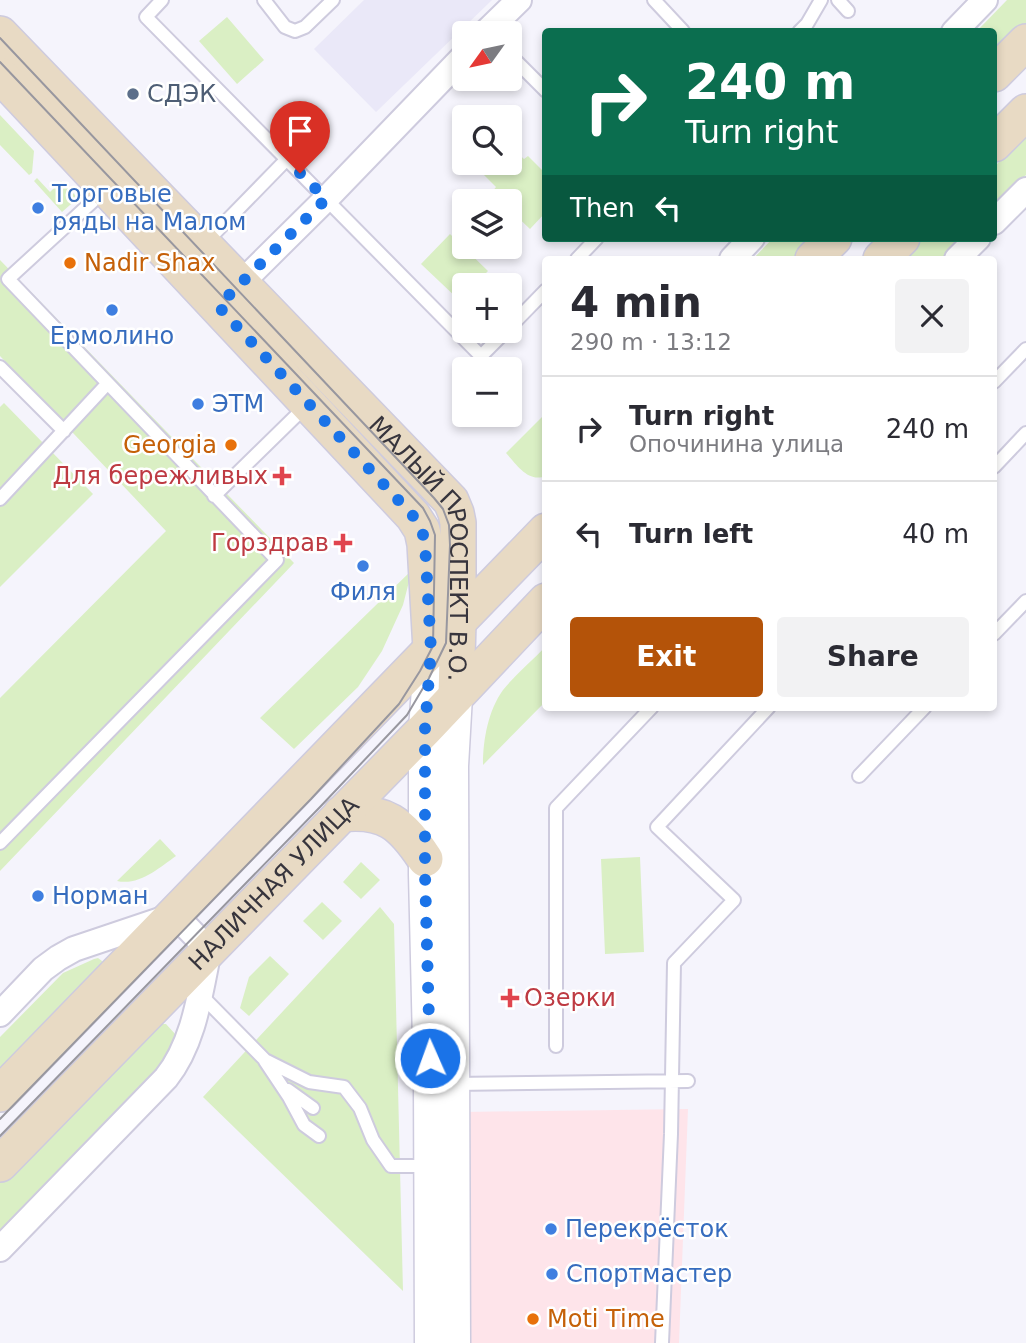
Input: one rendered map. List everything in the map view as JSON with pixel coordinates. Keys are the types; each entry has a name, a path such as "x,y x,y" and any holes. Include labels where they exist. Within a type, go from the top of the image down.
{"main road":[{"name":"МАЛЫЙ ПРОСПЕКТ В.О.","path":"0,34 117,179 191,257 451,501 458,523 456,696"},
{"path":"997,71 1026,41"},
{"name":"МАЛЫЙ ПРОСПЕКТ В.О.","path":"0,75 117,179"},
{"path":"997,141 1026,112"},
{"path":"816,256 830,242"},
{"path":"884,256 898,242"},
{"name":"МАЛЫЙ ПРОСПЕКТ В.О.","path":"229,295 308,404 413,516 422,530 431,650"},
{"name":"НАЛИЧНАЯ УЛИЦА","path":"0,1094 542,535"},
{"name":"НАЛИЧНАЯ УЛИЦА","path":"0,1164 425,729 542,605"},
{"path":"341,814 360,811 378,814 412,838 425,859"}],"street":[{"path":"499,21 519,0"},
{"path":"958,28 985,0"},
{"path":"229,295 452,68"},
{"path":"997,219 1026,190"},
{"path":"735,256 748,242"},
{"path":"960,256 974,242"},
{"name":"МАЛЫЙ ПРОСПЕКТ В.О.","path":"431,650 425,729 425,859 442,1084 454,1343"},
{"name":"МАЛЫЙ ПРОСПЕКТ В.О.","path":"431,1343 430,1166 442,1084 456,696"},
{"path":"0,1014 43,969 58,958 74,949 175,915 209,950 200,994 186,1045 178,1063 0,1250"}],"lane":[{"path":"162,0 146,17 452,327"},
{"path":"264,0 285,27 295,31 305,27 333,0"},
{"path":"654,0 681,28"},
{"path":"803,28 821,0"},
{"path":"838,0 848,10"},
{"path":"522,67 542,87"},
{"path":"191,257 287,159"},
{"path":"0,843 277,560 4,275 117,179"},
{"path":"580,256 593,242"},
{"path":"522,315 542,294"},
{"path":"468,343 481,356 494,343"},
{"path":"997,379 1026,349"},
{"path":"1015,360 1026,370"},
{"path":"0,367 64,432"},
{"path":"0,499 107,384"},
{"path":"214,496 308,404"},
{"path":"997,464 1026,433"},
{"path":"997,631 1026,601"},
{"path":"556,1046 556,808 648,711"},
{"path":"662,1343 674,963 734,900 657,827 765,711"},
{"path":"859,776 921,711"},
{"path":"200,994 265,1060 304,1125 319,1136"},
{"path":"265,1060 309,1082 344,1087 360,1108 368,1139 391,1166"},
{"path":"442,1084 688,1081"},
{"path":"278,1083 313,1108"},
{"path":"375,1163 391,1166 430,1166"}],"shaded area":[{"path":"364,0 492,0 470,21 452,21 452,39 376,112 314,49"},
{"path":"688,1109 679,1343 464,1343 463,1112"}],"green space":[{"path":"1007,0 1026,0 1026,28 997,57 997,28 980,28"},
{"path":"227,17 264,60 237,84 199,41"},
{"path":"0,115 34,151 32,173 29,175 0,145"},
{"path":"1026,135 1026,175 997,204 997,164"},
{"path":"528,156 542,170 542,216 530,229 522,221 522,189 494,189 496,187 484,175 522,175 522,157 524,159"},
{"path":"37,178 50,192 61,181 78,198 62,212 34,181"},
{"path":"450,234 452,259 476,259 488,271 452,273 452,293 421,264"},
{"path":"769,242 816,242 802,256 756,256"},
{"path":"920,242 959,242 945,256 906,256"},
{"path":"0,260 294,563 0,871 0,698 166,531 0,356"},
{"path":"4,403 93,494 0,587 0,407"},
{"path":"542,417 542,477 523,472 506,453"},
{"path":"412,570 403,605 382,651 358,687 294,749 260,718"},
{"path":"542,650 542,705 483,765 487,726 498,698"},
{"path":"160,839 176,856 141,878 117,881"},
{"path":"640,857 644,952 605,954 601,859"},
{"path":"361,862 380,880 361,899 343,882"},
{"path":"322,902 342,921 323,940 303,921"},
{"path":"380,907 394,924 403,1291 203,1097"},
{"path":"270,956 289,974 249,1016 240,1008 249,977"},
{"path":"98,958 104,966 0,1076 0,1037 63,973"},
{"path":"166,1024 176,1035 168,1059 0,1232 0,1183 149,1030"}],"tram line":[{"path":"0,38 434,498 443,509 449,525 450,545 446,643 407,715 0,1136"},
{"path":"0,62 423,508 435,535 433,646 399,704 311,799 0,1119"}],"place":[{"name":"СДЭК","path":"133,94"},
{"name":"Торговые ряды на Малом","path":"38,208"},
{"name":"Nadir Shax","path":"70,263"},
{"name":"Ермолино","path":"112,310"},
{"name":"ЭТМ","path":"198,404"},
{"name":"Georgia","path":"231,445"},
{"name":"Для бережливых","path":"282,476"},
{"name":"Горздрав","path":"343,543"},
{"name":"Филя","path":"363,566"},
{"name":"Норман","path":"38,896"},
{"name":"Озерки","path":"510,998"},
{"name":"Перекрёсток","path":"551,1229"},
{"name":"Спортмастер","path":"552,1274"},
{"name":"Moti Time","path":"533,1319"}],"route":[{"path":"300,173 326,199 218,306 413,516 422,530 431,650 425,729 425,874 430,1058"}]}
